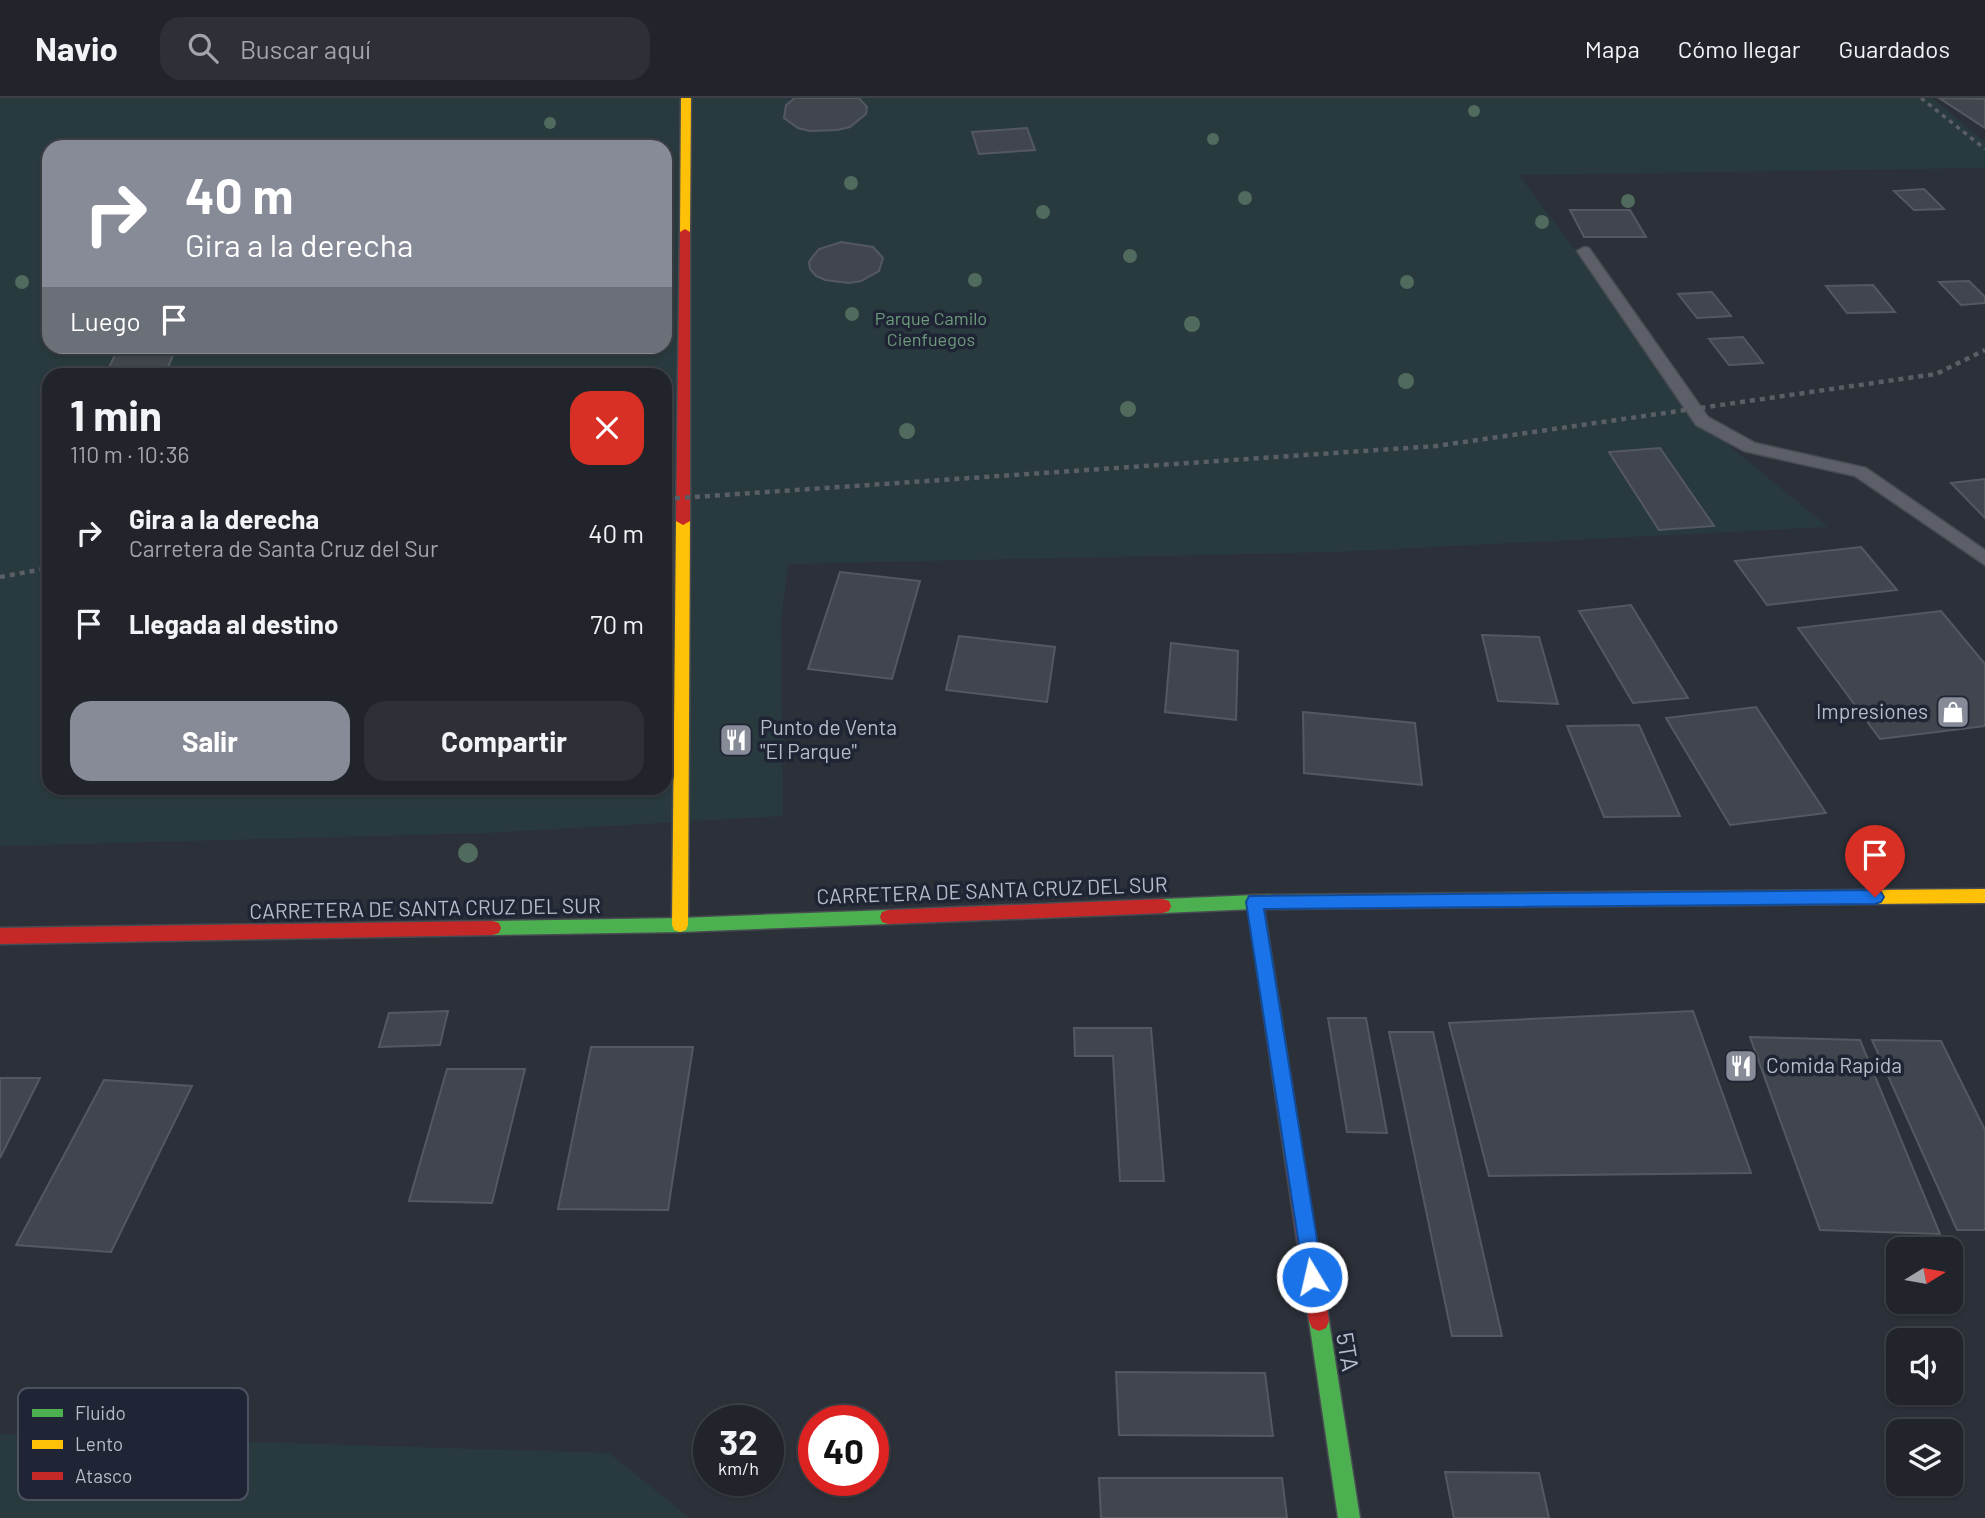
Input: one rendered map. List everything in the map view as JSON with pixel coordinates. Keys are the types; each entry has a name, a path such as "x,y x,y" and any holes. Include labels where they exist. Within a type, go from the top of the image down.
{"street":[{"path":"680,925 685,98"},
{"name":"CARRETERA DE SANTA CRUZ DEL SUR","path":"0,936 680,925 1255,902 1985,896"},
{"name":"5TA","path":"1255,902 1349,1518"}],"lane":[{"path":"1584,251 1702,421 1750,447 1860,472 1985,559"}],"green space":[{"name":"Parque Camilo Cienfuegos","path":"0,98 1932,98 1985,142 1985,168 1519,175 1708,428 1828,527 1335,552 788,564 781,622 783,816 487,833 0,846"},
{"path":"0,1434 18,1435 18,1500 248,1500 248,1442 609,1453 690,1518 0,1518"}],"building":[{"path":"795,98 859,98 867,107 866,114 850,127 810,131 798,128 784,118 786,105"},
{"path":"1939,98 1985,99 1985,128"},
{"path":"1027,128 1035,150 979,154 972,132"},
{"path":"1924,189 1944,209 1914,210 1894,191"},
{"path":"1570,210 1630,210 1646,237 1584,237"},
{"path":"841,242 873,247 883,258 879,271 861,281 849,283 816,276 810,269 809,262 813,256 819,249"},
{"path":"1969,281 1985,297 1985,303 1961,305 1939,282"},
{"path":"1873,285 1895,312 1847,313 1826,286"},
{"path":"1712,292 1731,316 1697,318 1678,294"},
{"path":"1743,337 1763,363 1729,365 1709,339"},
{"path":"115,354 174,354 168,368 109,368"},
{"path":"1660,448 1714,526 1659,530 1609,452"},
{"path":"1985,479 1985,518 1951,483"},
{"path":"1861,547 1897,590 1767,605 1735,561"},
{"path":"840,572 920,581 892,679 808,669"},
{"path":"1631,605 1688,698 1633,703 1579,611"},
{"path":"1941,611 1985,664 1985,726 1880,739 1798,628"},
{"path":"1482,635 1539,637 1558,704 1498,701"},
{"path":"959,636 1055,647 1047,702 946,690"},
{"path":"1171,643 1238,651 1236,720 1165,712"},
{"path":"1756,707 1826,813 1730,825 1666,718"},
{"path":"1303,712 1415,723 1422,785 1304,773"},
{"path":"1639,725 1680,816 1604,817 1567,726"},
{"path":"448,1011 440,1045 379,1047 389,1013"},
{"path":"1693,1011 1751,1173 1489,1176 1449,1023"},
{"path":"1328,1018 1366,1018 1387,1133 1347,1132"},
{"path":"1074,1028 1151,1028 1164,1181 1120,1181 1113,1056 1075,1056"},
{"path":"1389,1032 1433,1032 1502,1336 1452,1336"},
{"path":"1750,1037 1860,1040 1940,1234 1820,1230"},
{"path":"1872,1040 1941,1041 1985,1130 1985,1230 1957,1230"},
{"path":"591,1047 693,1047 668,1210 558,1209"},
{"path":"447,1069 525,1069 492,1203 409,1201"},
{"path":"0,1078 40,1078 0,1158"},
{"path":"104,1080 192,1086 111,1252 16,1245"},
{"path":"1116,1372 1265,1373 1273,1436 1119,1435"},
{"path":"1445,1472 1539,1473 1549,1518 1454,1518"},
{"path":"1099,1478 1282,1478 1287,1518 1101,1518"}],"railway":[{"path":"1921,98 1985,149"},
{"path":"672,499 1436,446 1936,374 1985,350"},
{"path":"0,577 42,569"}],"traffic: fast":[{"path":"1163,906 1255,902 1616,899"},
{"path":"493,928 680,925 888,917"},
{"path":"1319,1321 1349,1518"}],"traffic: slow":[{"path":"685,232 686,98"},
{"path":"680,925 683,521"},
{"path":"1616,899 1985,896"}],"traffic: jam":[{"path":"683,521 685,232"},
{"path":"1255,902 1319,1321"},
{"path":"888,917 1163,906"},
{"path":"0,936 493,928"}],"place":[{"name":"Impresiones","path":"1953,712"},
{"name":"Punto de Venta \"El Parque\"","path":"736,740"},
{"name":"Comida Rapida","path":"1741,1066"}],"route":[{"path":"1312,1277 1255,902 1875,897"}]}
